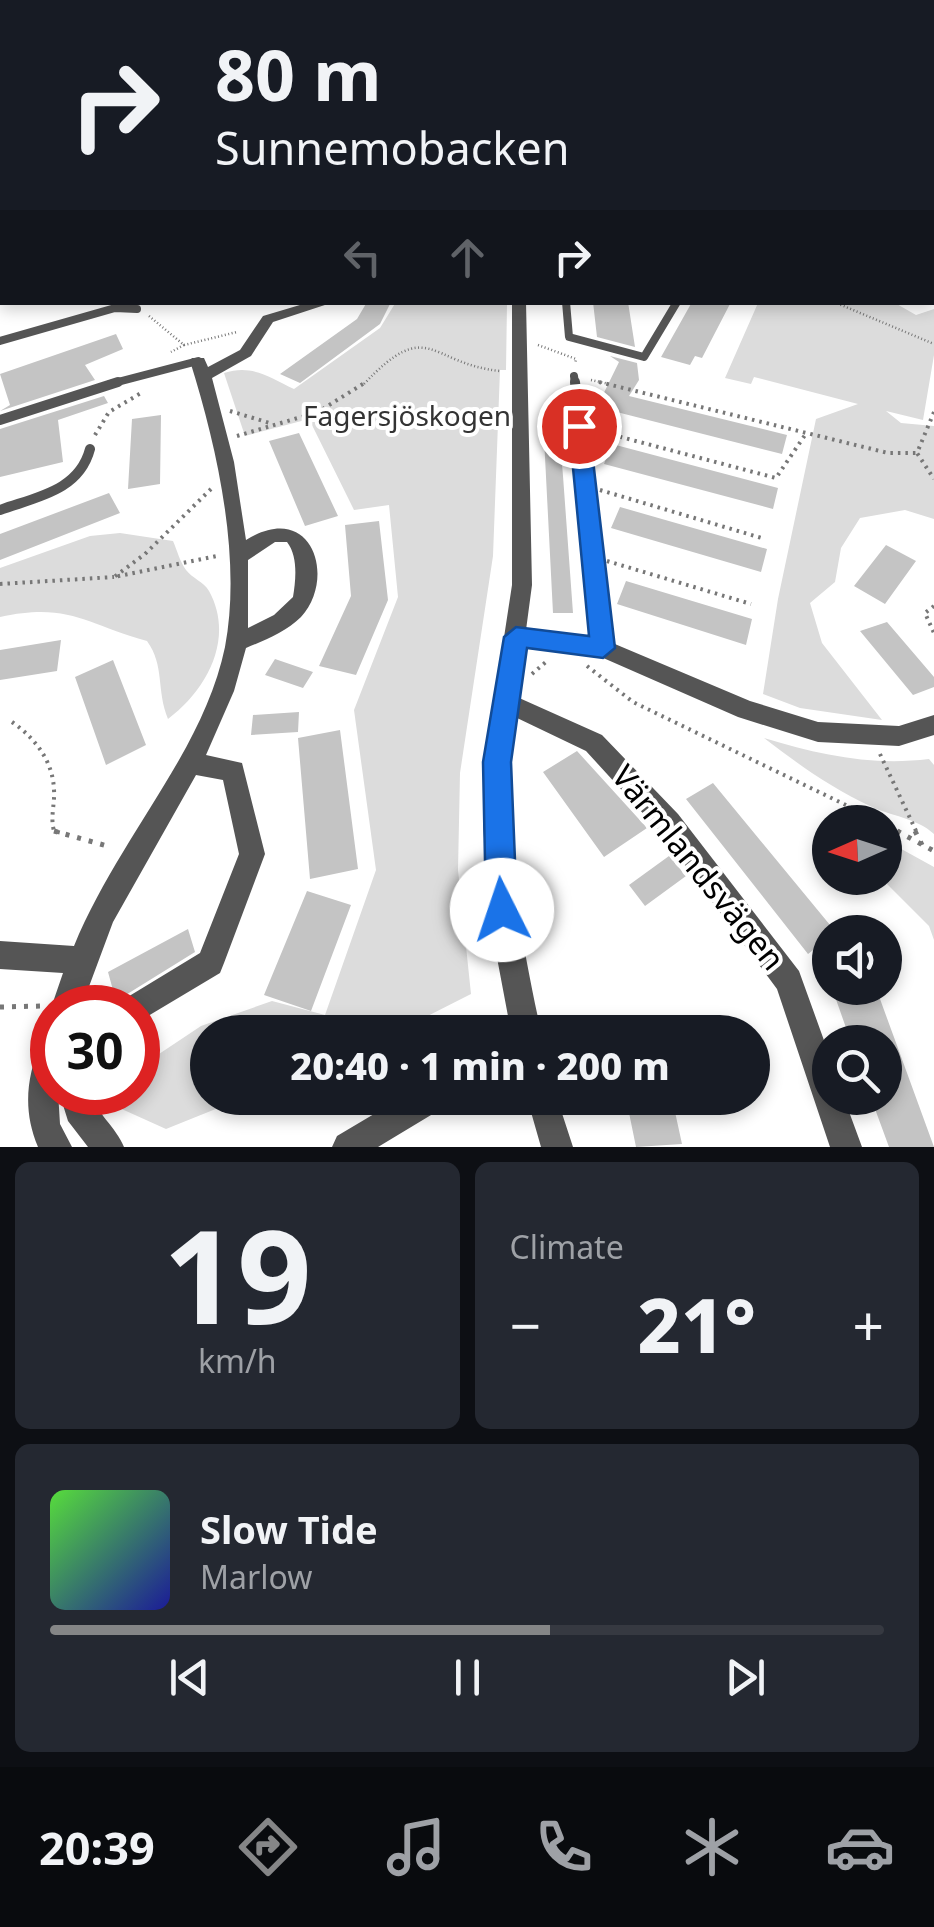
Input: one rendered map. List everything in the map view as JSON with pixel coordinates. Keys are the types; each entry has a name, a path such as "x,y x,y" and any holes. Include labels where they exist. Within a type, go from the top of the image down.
{"street":[{"path":"519,305 522,585 505,702 496,820 502,910 523,1015"},
{"path":"72,985 78,960 133,856 190,762 228,677 237,642 236,555 220,442 201,368 246,354 268,320 300,306"},
{"path":"236,555 258,537 285,534 295,538 304,554 306,573 303,599 284,618 237,642"},
{"path":"516,637 603,648 746,710 818,732 899,736 934,725"},
{"name":"Värmlandsvägen","path":"505,702 594,742 669,823 790,980 846,1147"},
{"path":"160,993 210,963 252,854 233,771 190,762"},
{"path":"0,955 78,960"},
{"path":"42,1115 44,1132 56,1147"},
{"path":"83,1115 108,1147"},
{"path":"348,1147 402,1115"},
{"path":"547,1115 557,1147"}],"lane":[{"path":"566,305 569,336 644,357 675,305"},
{"path":"0,341 116,308 137,310"},
{"path":"0,420 170,365 201,368"},
{"path":"574,376 603,648"},
{"path":"0,510 73,483 88,462 90,449"}],"path":[{"path":"841,305 934,344"},
{"path":"137,310 184,345"},
{"path":"170,365 167,358 172,350 263,326"},
{"path":"520,342 559,350 576,359 574,376 807,434 888,452 917,453"},
{"path":"220,442 332,404 360,389 394,351 417,346 440,350 458,362 490,371 520,371"},
{"path":"90,449 108,412 152,390"},
{"path":"213,414 231,410 273,424"},
{"path":"917,453 934,412"},
{"path":"579,426 776,478 807,434"},
{"path":"917,453 934,479"},
{"path":"114,577 145,554 225,475"},
{"path":"586,485 765,539"},
{"path":"0,584 20,578 74,581 114,577 236,555"},
{"path":"593,557 751,604"},
{"path":"934,606 925,613 934,633"},
{"path":"570,642 580,660 633,702 844,805"},
{"path":"12,722 33,734 43,757 54,790 49,815 54,830 133,856"},
{"path":"877,748 922,845"},
{"path":"902,834 934,851"},
{"path":"0,1007 30,1007"}],"green space":[{"name":"Fagersjöskogen","path":"394,305 507,305 506,370 500,370 493,556 460,773 458,870 471,994 430,1015 325,1015 376,870 354,710 398,597 389,505 354,510 309,419 245,436 224,373 252,371 294,389 380,328"},
{"path":"757,305 898,305 916,315 934,309 934,355 923,420 886,411 901,423 934,426 934,519 905,510 860,518 841,548 835,582 810,603 822,643 882,720 800,708 763,694 778,599 816,419 858,404 754,377 751,384 725,378"},
{"path":"120,533 173,541 184,567 207,588 216,609 218,645 213,662 195,693 168,719 156,660 147,641 60,614 0,617 0,568 90,536"},
{"path":"764,738 846,758 929,759 934,765 934,834 902,818 902,805 870,805 802,766"},
{"path":"902,849 934,867 934,940 929,926 898,895 902,895"},
{"name":"Fagersjöskogen","path":"272,1001 325,1015 232,1015"},
{"name":"Fagersjöskogen","path":"190,1033 190,1115 201,1115 166,1129 135,1115 160,1115 160,1053"}],"building":[{"path":"365,305 390,305 380,324 300,383 280,374 357,319"},
{"path":"593,305 628,305 635,347 597,337"},
{"path":"690,305 729,305 702,358 695,356 690,365 661,357"},
{"path":"116,334 123,349 85,365 95,380 0,411 10,405 0,374"},
{"path":"610,356 637,363 639,380 629,396 787,435 782,454 597,407 619,362"},
{"path":"104,396 108,403 58,420 63,462 0,477 0,429"},
{"path":"161,415 160,484 128,489 132,419"},
{"path":"558,417 573,613 553,613 543,418"},
{"path":"299,433 338,516 305,526 269,441"},
{"path":"612,444 778,488 773,509 604,464"},
{"path":"109,493 120,513 0,560 0,534"},
{"path":"620,507 767,549 761,572 611,528"},
{"path":"379,521 388,600 356,675 319,666 351,596 345,525"},
{"path":"886,545 916,561 885,604 854,586"},
{"path":"626,581 752,619 746,645 617,604"},
{"path":"887,622 934,677 934,687 913,695 860,631"},
{"path":"61,640 57,671 0,680 0,650"},
{"path":"275,659 313,672 303,688 265,675"},
{"path":"113,660 146,745 106,765 75,677"},
{"path":"299,712 298,732 251,735 253,715"},
{"path":"340,730 358,869 310,879 298,738"},
{"path":"577,751 647,828 604,857 543,772"},
{"path":"713,783 822,915 812,915 812,951 808,954 686,799"},
{"path":"669,856 686,876 645,906 629,885"},
{"path":"307,891 351,905 311,1011 264,995"},
{"path":"188,929 195,952 142,985 112,985 108,972"},
{"path":"838,1005 882,1005 889,1025 845,1025"},
{"path":"902,1059 934,1147 889,1147 877,1115 902,1115"},
{"path":"629,1115 676,1115 682,1144 636,1147"}],"route":[{"path":"502,910 497,762 516,637 603,648 579,426"}]}
